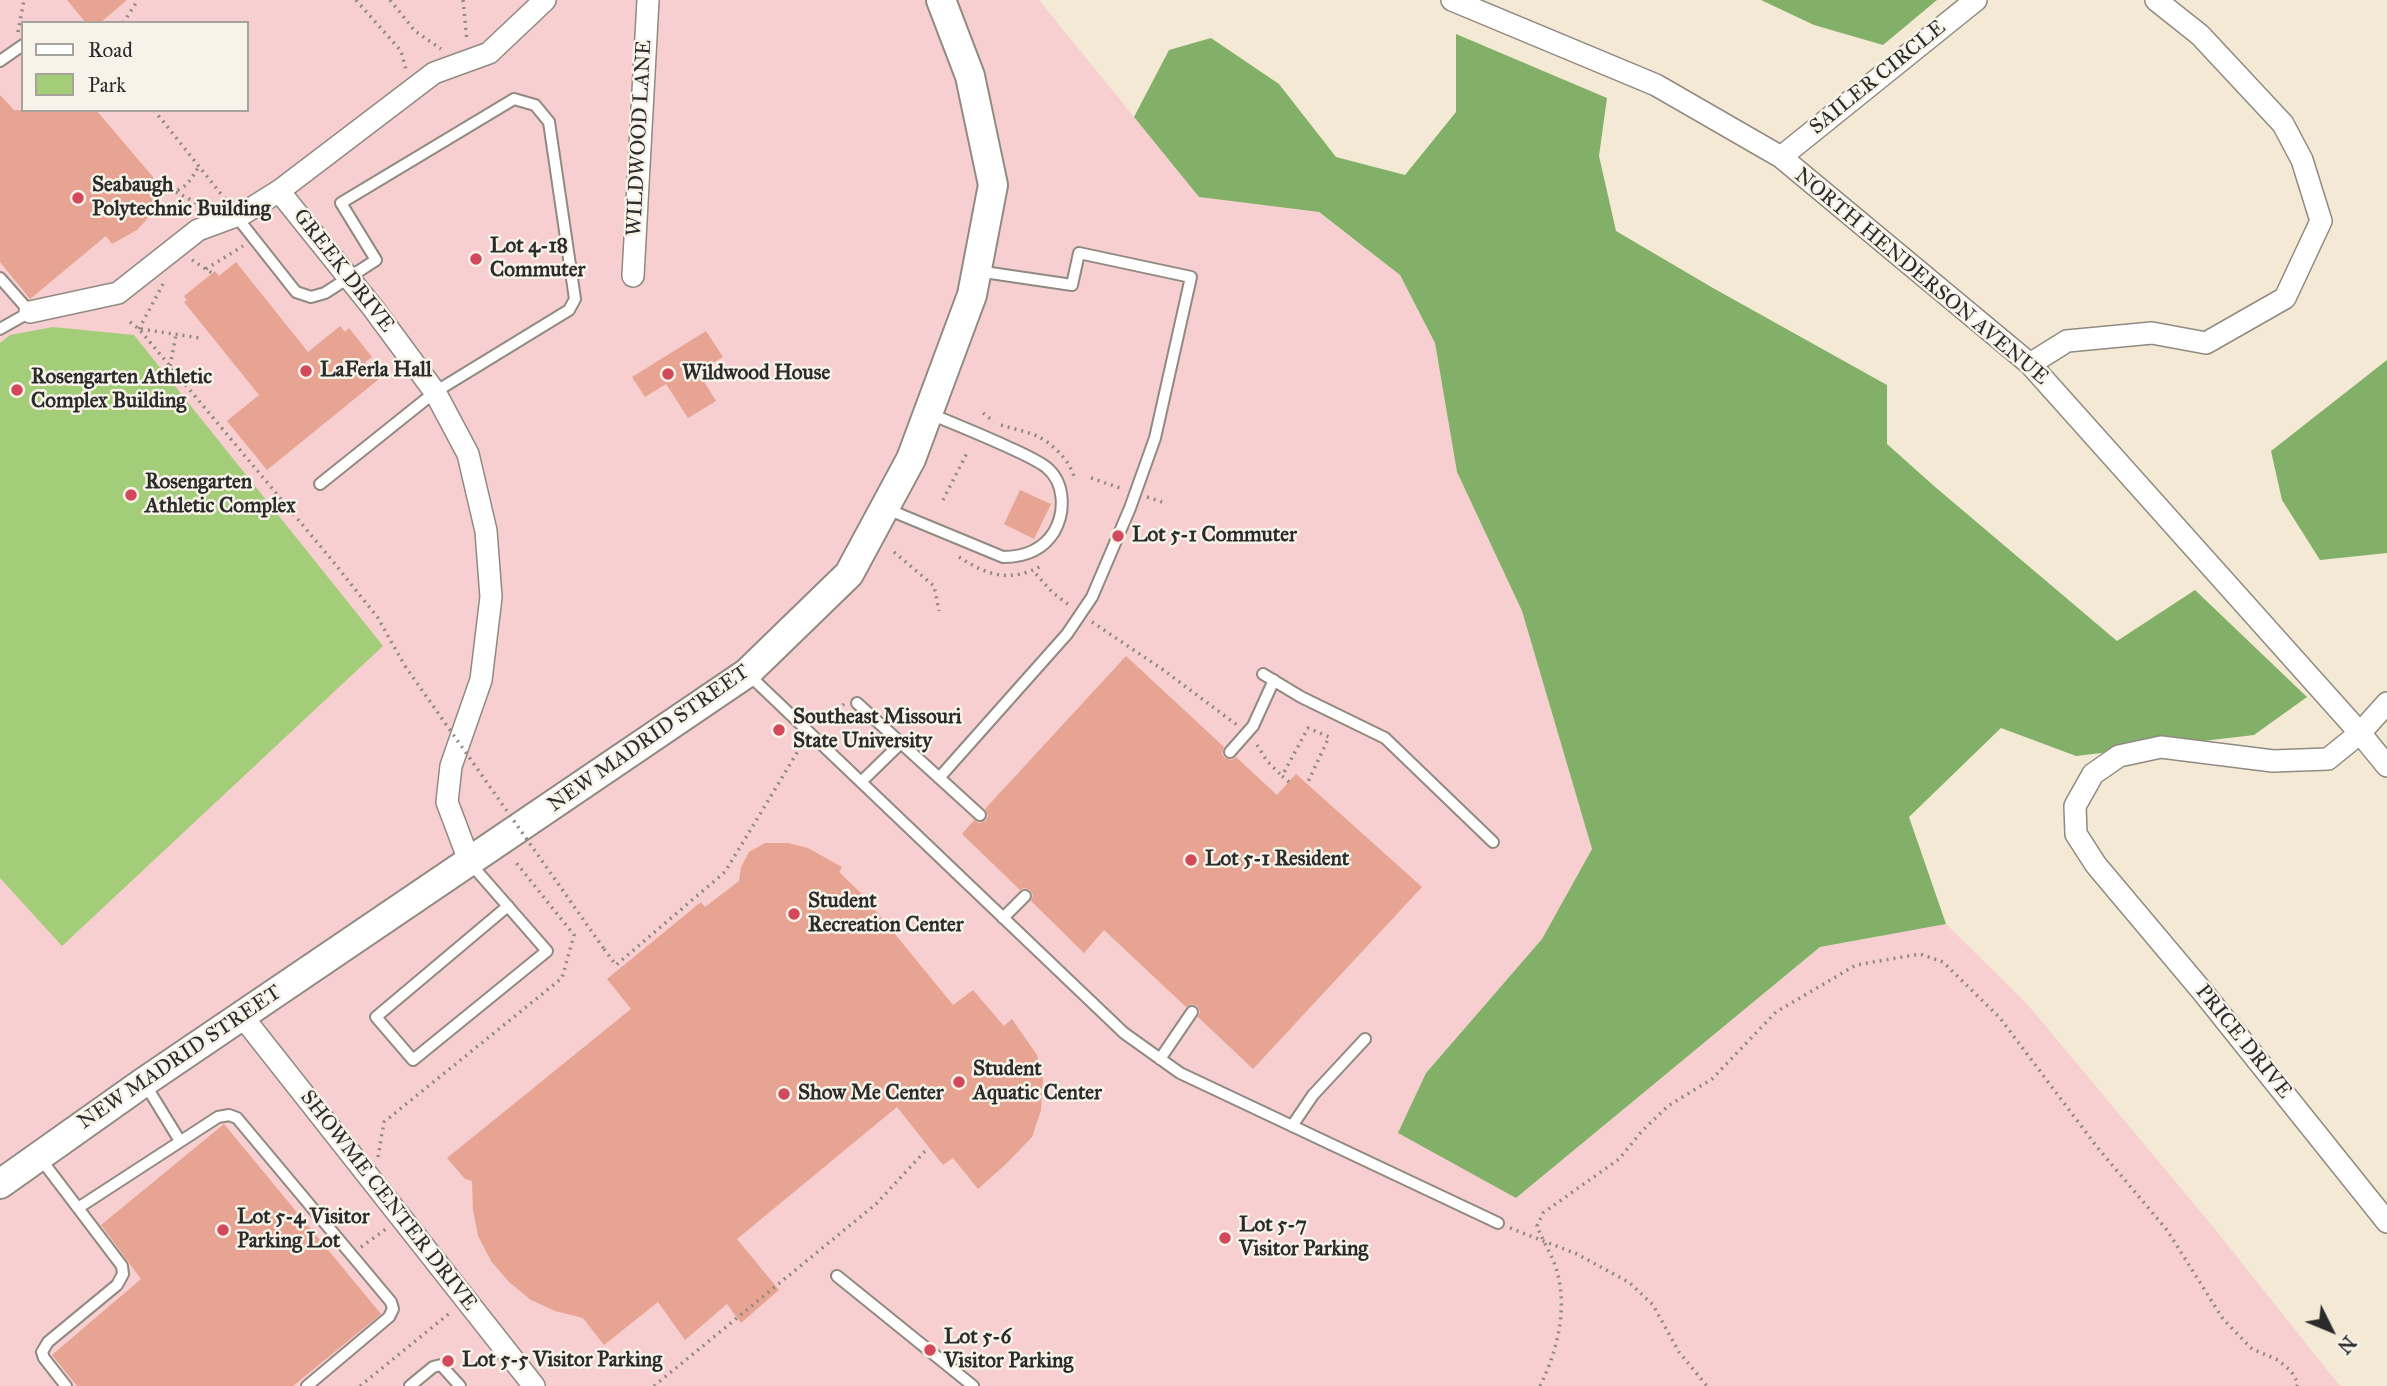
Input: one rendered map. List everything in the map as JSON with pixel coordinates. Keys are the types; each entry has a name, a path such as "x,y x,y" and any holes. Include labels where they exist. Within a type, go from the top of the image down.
{"street":[{"name":"GREEK DRIVE","path":"470,863 447,802 451,766 481,680 491,597 486,531 468,454 435,392 279,191 434,73 489,53 545,0"},
{"name":"WILDWOOD LANE","path":"633,276 648,0"},
{"name":"NEW MADRID STREET","path":"0,1184 144,1082 747,673 849,574 911,459 972,295 993,186 970,76 941,0"},
{"name":"NORTH HENDERSON AVENUE","path":"1452,0 1656,85 1781,157 2030,364 2387,766"},
{"name":"SAILER CIRCLE","path":"1781,157 1976,0"},
{"path":"2030,364 2067,341 2152,332 2206,343 2285,298 2321,220 2302,160 2283,124 2200,36 2156,0"},
{"path":"30,312 118,293 198,230 236,216 279,191"},
{"name":"PRICE DRIVE","path":"2387,703 2360,733 2328,759 2273,761 2161,747 2119,756 2093,774 2076,806 2076,834 2096,865 2202,990 2387,1222"},
{"name":"SHOWME CENTER DRIVE","path":"242,1016 534,1386"}],"lane":[{"path":"0,61 21,45"},
{"path":"236,216 296,292 311,297 326,293 376,261 341,203 514,99 535,105 549,122 575,299 569,310 435,392 320,484"},
{"path":"939,778 1067,634 1092,597 1130,508 1155,438 1191,277 1079,253 1072,285 976,271"},
{"path":"0,278 30,312 0,329"},
{"path":"884,508 1003,557 1022,557 1038,548 1053,533 1063,513 1058,485 1048,469 1026,455 928,412"},
{"path":"747,673 1124,1033 1180,1073 1498,1223"},
{"path":"1263,674 1385,738 1493,842"},
{"path":"1230,752 1253,726 1274,680"},
{"path":"857,703 980,815"},
{"path":"861,782 901,743"},
{"path":"470,863 508,906 547,951 413,1060 376,1017 508,906"},
{"path":"1003,918 1025,895"},
{"path":"1160,1059 1192,1012"},
{"path":"1292,1126 1313,1095 1365,1039"},
{"path":"144,1082 180,1141"},
{"path":"78,1208 218,1117 229,1115 237,1118 391,1302 393,1309 389,1317 307,1386"},
{"path":"39,1156 122,1266 123,1275 117,1284 48,1342 43,1352 44,1358 66,1386"},
{"path":"837,1276 973,1386"},
{"path":"410,1386 433,1367 440,1365 460,1386"}],"path":[{"path":"21,45 18,31 24,0"},
{"path":"124,21 138,0"},
{"path":"356,0 401,51 407,68"},
{"path":"390,0 415,31 439,49"},
{"path":"463,0 467,47"},
{"path":"156,112 228,202 216,205"},
{"path":"157,193 176,192 188,185 199,166"},
{"path":"176,192 205,208"},
{"path":"206,269 243,246"},
{"path":"185,257 212,273"},
{"path":"139,329 169,276"},
{"path":"130,322 139,329 378,618 405,666 616,965 725,872 800,746"},
{"path":"139,329 200,338"},
{"path":"170,366 176,335"},
{"path":"943,500 968,452"},
{"path":"894,552 934,586 939,611"},
{"path":"1036,574 1052,592 1193,691 1246,734 1256,743 1267,761 1289,782"},
{"path":"822,725 844,703 857,703"},
{"path":"1282,776 1308,728 1329,737 1307,784"},
{"path":"1540,1386 1557,1347 1561,1290 1555,1265 1537,1226 1543,1213 1566,1194 1619,1159 1642,1131 1668,1107 1712,1079 1776,1012 1856,965 1920,954 1942,962 2000,1018 2097,1147 2167,1230 2223,1319 2252,1349 2278,1360 2291,1371 2298,1382 2297,1386"},
{"path":"654,1386 876,1204 927,1149"},
{"path":"351,1255 401,1218"},
{"path":"1498,1223 1577,1254 1630,1283 1654,1305 1679,1352 1707,1386"},
{"path":"360,1386 466,1300"}],"shaded area":[{"name":"Southeast Missouri State University","path":"0,0 1039,0 1199,197 1318,212 1400,275 1435,343 1457,472 1522,611 1592,849 1542,939 1426,1073 1516,1198 1820,947 1946,924 2028,1005 2214,1228 2340,1386 0,1386"}],"green space":[{"path":"1761,0 1937,0 1883,45 1814,25"},
{"path":"1456,34 1607,98 1599,156 1616,231 1887,385 1887,444 2117,641 2195,590 2307,697 2254,735 2076,756 2001,728 1909,817 1946,924 1820,947 1516,1198 1398,1133 1426,1073 1542,939 1592,849 1522,611 1457,472 1435,343 1400,275 1319,212 1199,197 1134,117 1169,50 1211,38 1279,84 1336,157 1405,175 1456,112"},
{"name":"Rosengarten Athletic Complex","path":"53,327 134,335 383,646 62,946 0,878 0,343 10,335"},
{"path":"2387,360 2387,553 2320,560 2282,500 2271,451"}],"building":[{"path":"67,0 127,0 102,21 84,21"},
{"name":"Seabaugh Polytechnic Building","path":"0,95 14,110 21,112 98,112 153,177 157,189 156,203 148,218 137,230 112,244 106,236 30,299 0,262"},
{"name":"LaFerla Hall","path":"236,262 308,352 340,326 345,332 349,328 372,357 365,362 379,379 267,470 227,421 259,395 184,302 187,300 184,296 215,271 219,276"},
{"name":"Wildwood House","path":"706,331 723,357 698,372 716,401 688,418 666,384 645,397 632,377"},
{"path":"1020,490 1051,504 1034,539 1004,524"},
{"name":"Lot 5-1 Resident","path":"1126,656 1224,747 1222,754 1225,758 1232,760 1236,757 1277,795 1296,774 1422,887 1253,1069 1198,1017 1200,1012 1197,1006 1192,1004 1186,1007 1104,930 1084,953 1031,901 1033,895 1030,890 1020,890 962,834 974,820 979,823 985,821 988,816 985,809"},
{"name":"Show Me Center","path":"765,843 788,843 808,848 842,867 839,872 863,895 953,1005 973,990 1004,1026 1012,1019 1037,1055 1043,1080 1041,1110 1032,1137 978,1189 953,1158 943,1165 897,1107 737,1239 779,1290 741,1323 727,1304 685,1340 658,1302 604,1345 583,1318 555,1311 531,1300 509,1282 491,1261 478,1236 473,1210 472,1181 465,1179 447,1158 631,1009 607,979 701,902 705,907 739,881 741,867 749,852"},
{"name":"Lot 5-4 Visitor Parking Lot","path":"224,1124 381,1314 293,1386 77,1386 52,1355 141,1279 101,1225"}],"place":[{"name":"Seabaugh Polytechnic Building","path":"78,198"},
{"name":"Lot 4-18 Commuter","path":"476,259"},
{"name":"LaFerla Hall","path":"306,371"},
{"name":"Wildwood House","path":"668,374"},
{"name":"Rosengarten Athletic Complex Building","path":"17,390"},
{"name":"Rosengarten Athletic Complex","path":"131,495"},
{"name":"Lot 5-1 Commuter","path":"1118,536"},
{"name":"Southeast Missouri State University","path":"779,730"},
{"name":"Lot 5-1 Resident","path":"1191,860"},
{"name":"Student Recreation Center","path":"794,914"},
{"name":"Student Aquatic Center","path":"959,1082"},
{"name":"Show Me Center","path":"784,1094"},
{"name":"Lot 5-4 Visitor Parking Lot","path":"223,1230"},
{"name":"Lot 5-7 Visitor Parking","path":"1225,1238"},
{"name":"Lot 5-6 Visitor Parking","path":"930,1350"},
{"name":"Lot 5-5 Visitor Parking","path":"448,1361"}]}
